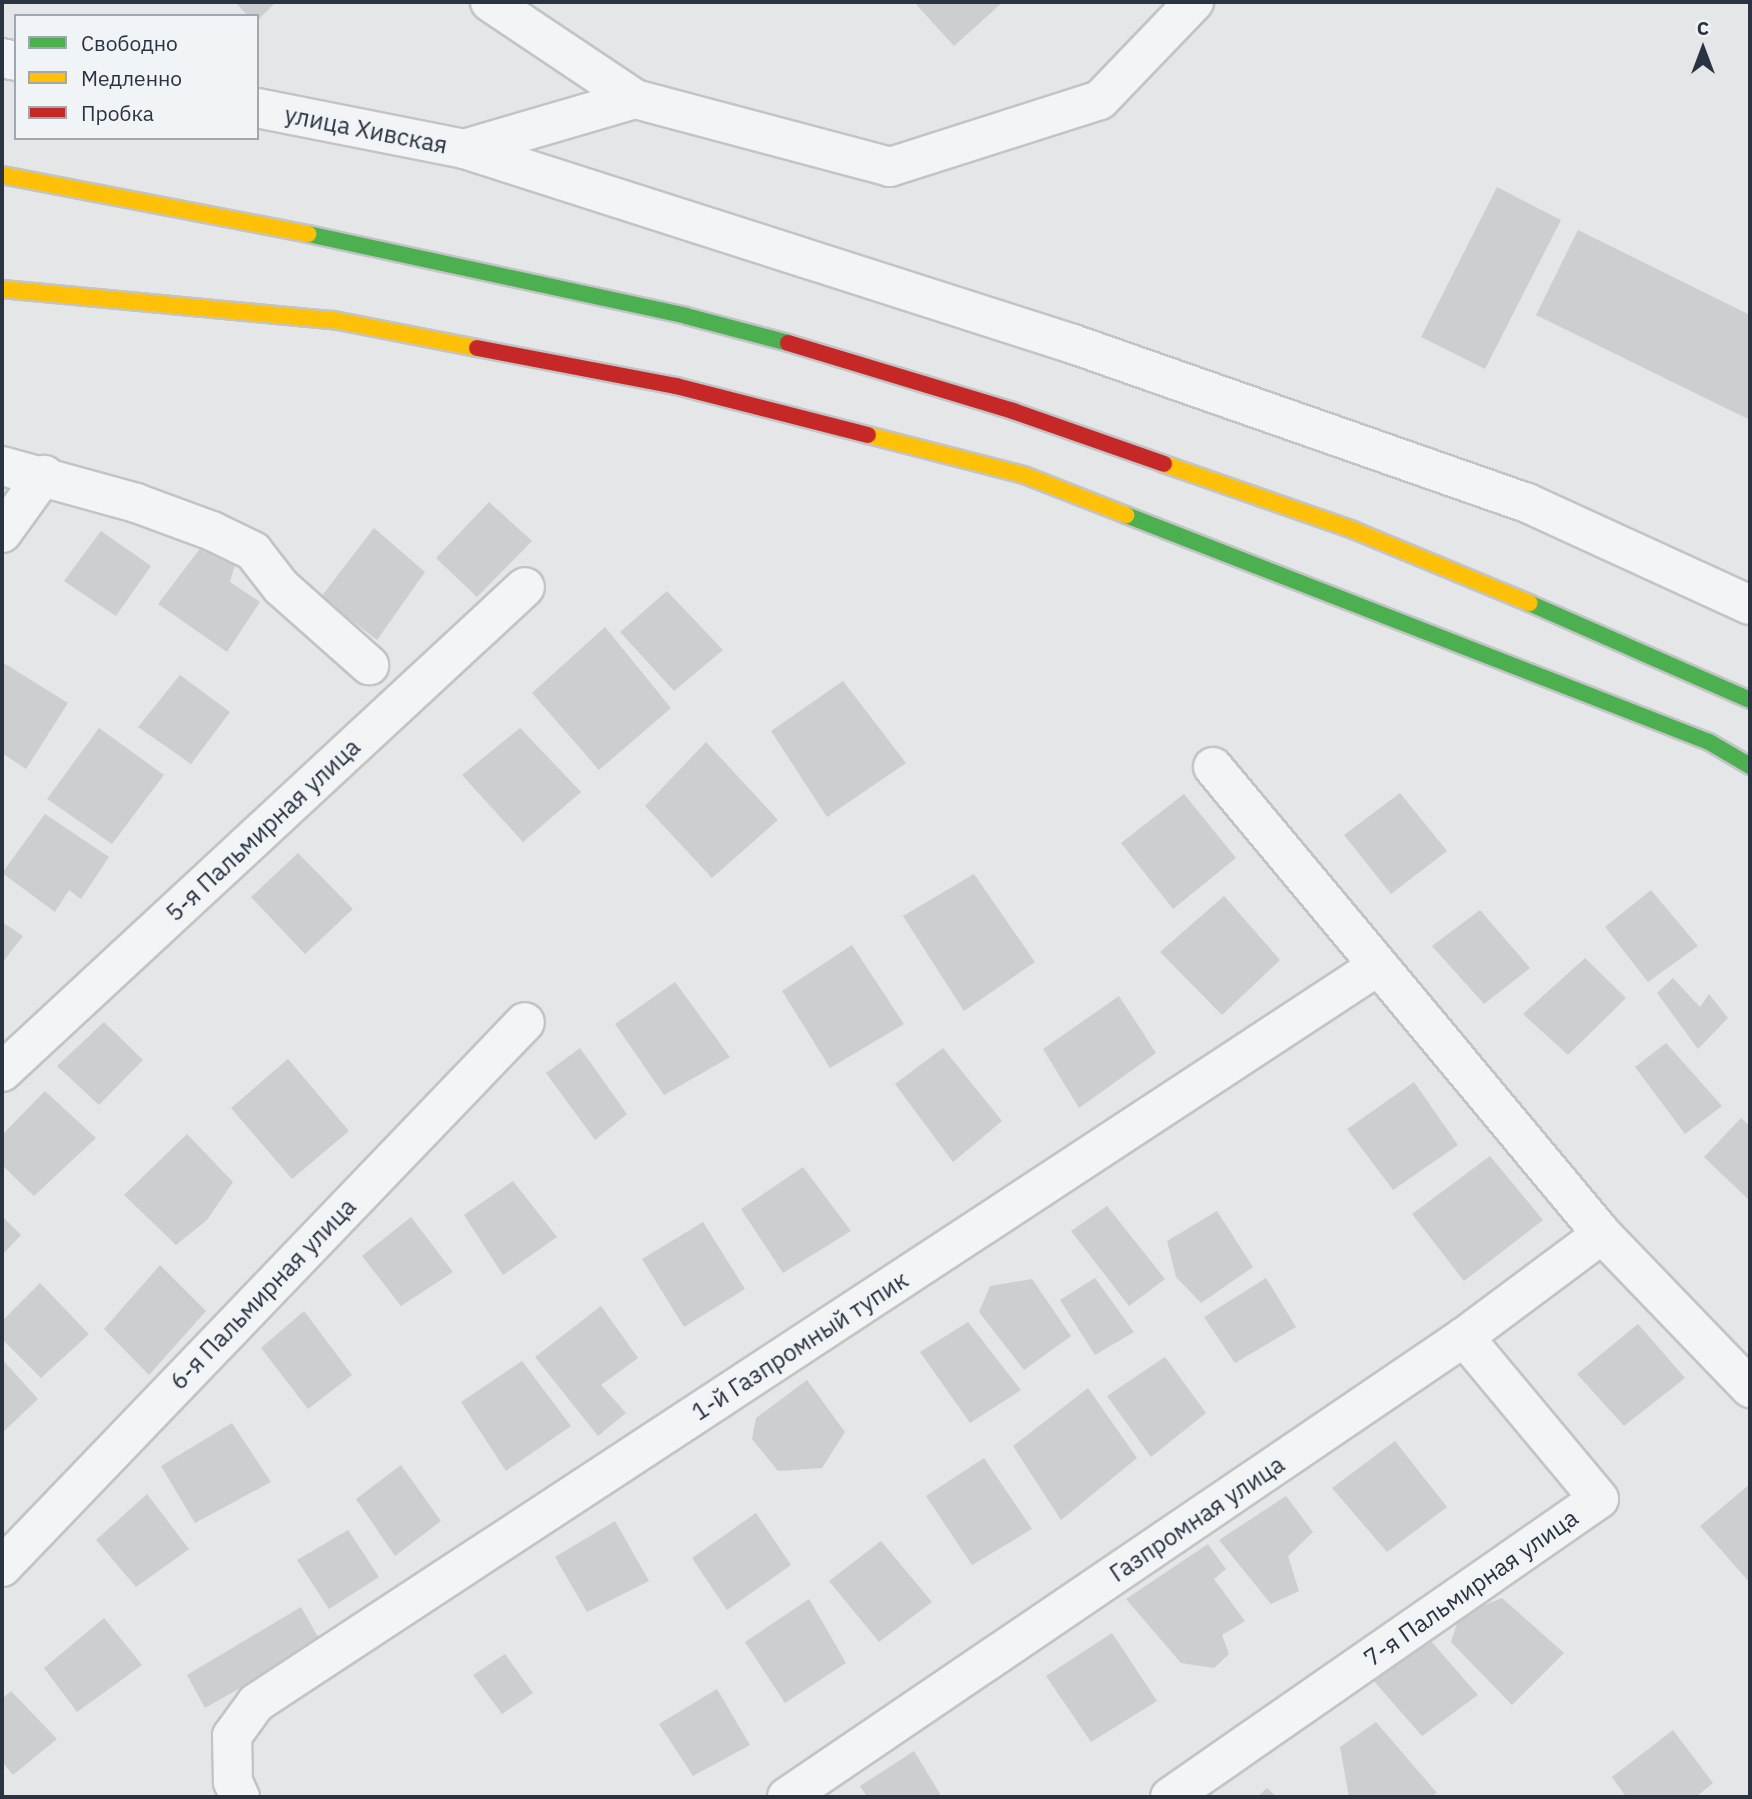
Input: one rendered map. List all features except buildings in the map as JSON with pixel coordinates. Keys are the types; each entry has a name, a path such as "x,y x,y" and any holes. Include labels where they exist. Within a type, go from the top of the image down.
{"main road":[{"path":"2,175 307,233 685,316 848,359 1013,411 1353,530 1598,632 1750,700"},
{"path":"2,289 333,320 676,386 1024,475 1709,742 1750,766"}],"street":[{"path":"490,2 635,99 890,167 1100,100 1194,2"},
{"name":"улица Хивская","path":"259,108 464,149 635,99"},
{"path":"464,149 1073,344 1527,503 1750,605"},
{"path":"2,466 44,475 136,503 212,531 253,551 281,587 369,665"},
{"path":"2,533 44,475"},
{"name":"5-я Пальмирная улица","path":"2,1072 525,587"},
{"path":"1213,767 1602,1234 1750,1388"},
{"name":"1-й Газпромный тупик","path":"240,1797 233,1782 232,1736 256,1703 1378,966"},
{"name":"6-я Пальмирная улица","path":"2,1567 525,1022"},
{"name":"Газпромная улица","path":"787,1797 1464,1337 1602,1234"},
{"name":"7-я Пальмирная улица","path":"1170,1797 1599,1499 1464,1337"}],"traffic: fast":[{"path":"308,234 686,316 788,343"},
{"path":"1126,515 1709,742 1750,766"},
{"path":"1529,603 1750,700"}],"traffic: slow":[{"path":"2,175 308,234"},
{"path":"2,289 333,320 477,348"},
{"path":"868,435 1024,475 1126,515"},
{"path":"1164,464 1353,530 1529,603"}],"traffic: jam":[{"path":"788,343 1013,411 1164,464"},
{"path":"477,348 676,386 868,435"}]}
